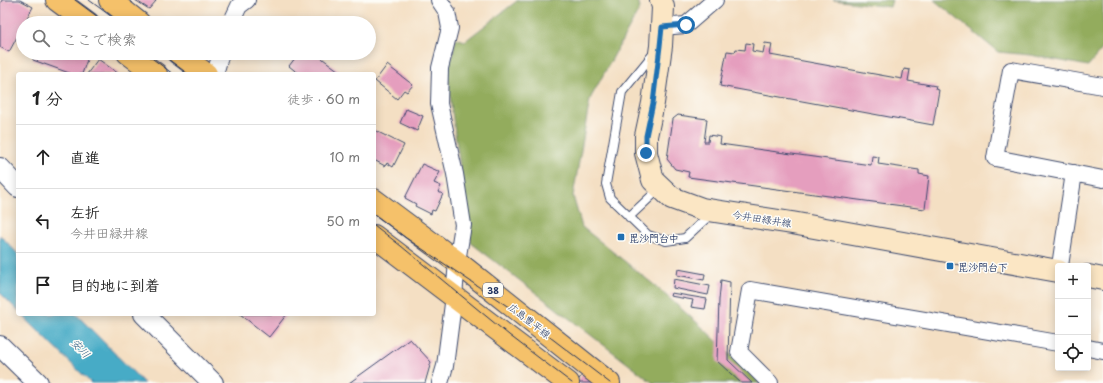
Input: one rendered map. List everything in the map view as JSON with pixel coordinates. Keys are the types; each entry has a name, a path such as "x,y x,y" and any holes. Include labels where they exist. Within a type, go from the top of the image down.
{"main road":[{"path":"57,0 79,16"},
{"path":"110,0 131,16"},
{"name":"今井田緑井線","path":"661,0 663,7 661,36 653,103 646,136 646,153 654,180 672,198 702,209 792,223 1055,270"},
{"path":"137,60 153,72"},
{"path":"187,60 203,72"},
{"name":"広島豊平線","path":"376,202 456,262 610,383"},
{"path":"376,238 568,383"},
{"path":"1091,277 1103,279"}],"street":[{"path":"234,16 239,6 247,0"},
{"path":"439,0 448,12 450,28 440,68 439,104 455,174 462,225 456,262 454,296 445,366 440,383"},
{"path":"661,36 686,25 715,0"},
{"path":"215,72 220,60"},
{"path":"1103,86 1011,70 995,158 1103,179"},
{"path":"0,168 16,185"},
{"path":"1060,263 1074,173"},
{"path":"770,383 739,352 750,290 1055,342"},
{"path":"146,316 213,383"},
{"path":"0,346 38,383"},
{"path":"1091,348 1103,350"}],"lane":[{"path":"661,36 622,92 606,184 610,198 648,235 666,240 685,238 714,211"},
{"path":"629,217 661,188"}],"green space":[{"path":"518,0 638,0 640,8 590,99 573,196 582,227 653,284 701,326 760,383 653,383 471,243 451,105 448,73 456,38 465,41"},
{"path":"833,0 892,0 890,7"},
{"path":"934,0 1103,0 1103,48 1088,66 1030,55 998,52"}],"water":[{"path":"0,235 16,252 16,309 0,293"},
{"name":"安川","path":"23,316 78,316 144,383 91,383"}],"building":[{"path":"2,0 20,0 33,7 28,16 16,16 16,39 9,52 0,47 0,4"},
{"path":"135,0 155,0 156,1 149,9"},
{"path":"746,43 753,44 752,51 763,53 765,43 772,44 770,55 902,79 904,69 910,70 908,81 936,86 935,89 939,90 933,125 720,86 727,51 735,52 736,49 745,50"},
{"path":"33,60 87,60 83,72 66,72"},
{"path":"97,60 99,60 116,72 88,72"},
{"path":"294,60 324,60 340,72 296,72 289,66"},
{"path":"387,65 413,85 407,92 404,90 397,99 376,82"},
{"path":"406,109 423,116 417,131 400,123"},
{"path":"678,115 707,119 704,142 708,142 709,135 721,137 720,144 871,165 872,156 879,157 878,164 919,170 919,174 929,176 925,209 688,177 689,172 675,169 667,159 673,119"},
{"path":"376,131 404,145 393,167 387,163 385,166 376,161"},
{"path":"422,164 440,172 434,183 441,186 438,192 443,194 435,211 432,210 431,214 415,206 416,204 405,198"},
{"path":"678,269 705,274 704,280 677,275"},
{"path":"674,279 710,286 708,295 673,288"},
{"path":"721,280 730,282 728,360 752,383 741,383 717,361"},
{"path":"671,293 707,299 705,309 691,307 693,300 670,296"},
{"path":"243,316 285,316 269,337"},
{"path":"410,339 431,362 425,383 349,383"},
{"path":"586,370 603,383 576,383"}],"tram line":[{"path":"75,0 97,16"},
{"path":"89,0 111,16"},
{"path":"154,60 170,72"},
{"path":"169,60 185,72"},
{"path":"376,216 406,238 525,318 610,383"},
{"path":"376,227 509,335 572,383"}],"place":[{"name":"毘沙門台中","path":"621,237"},
{"name":"毘沙門台下","path":"950,266"}],"route":[{"path":"646,153 646,136 653,103 662,27 686,25"}]}
